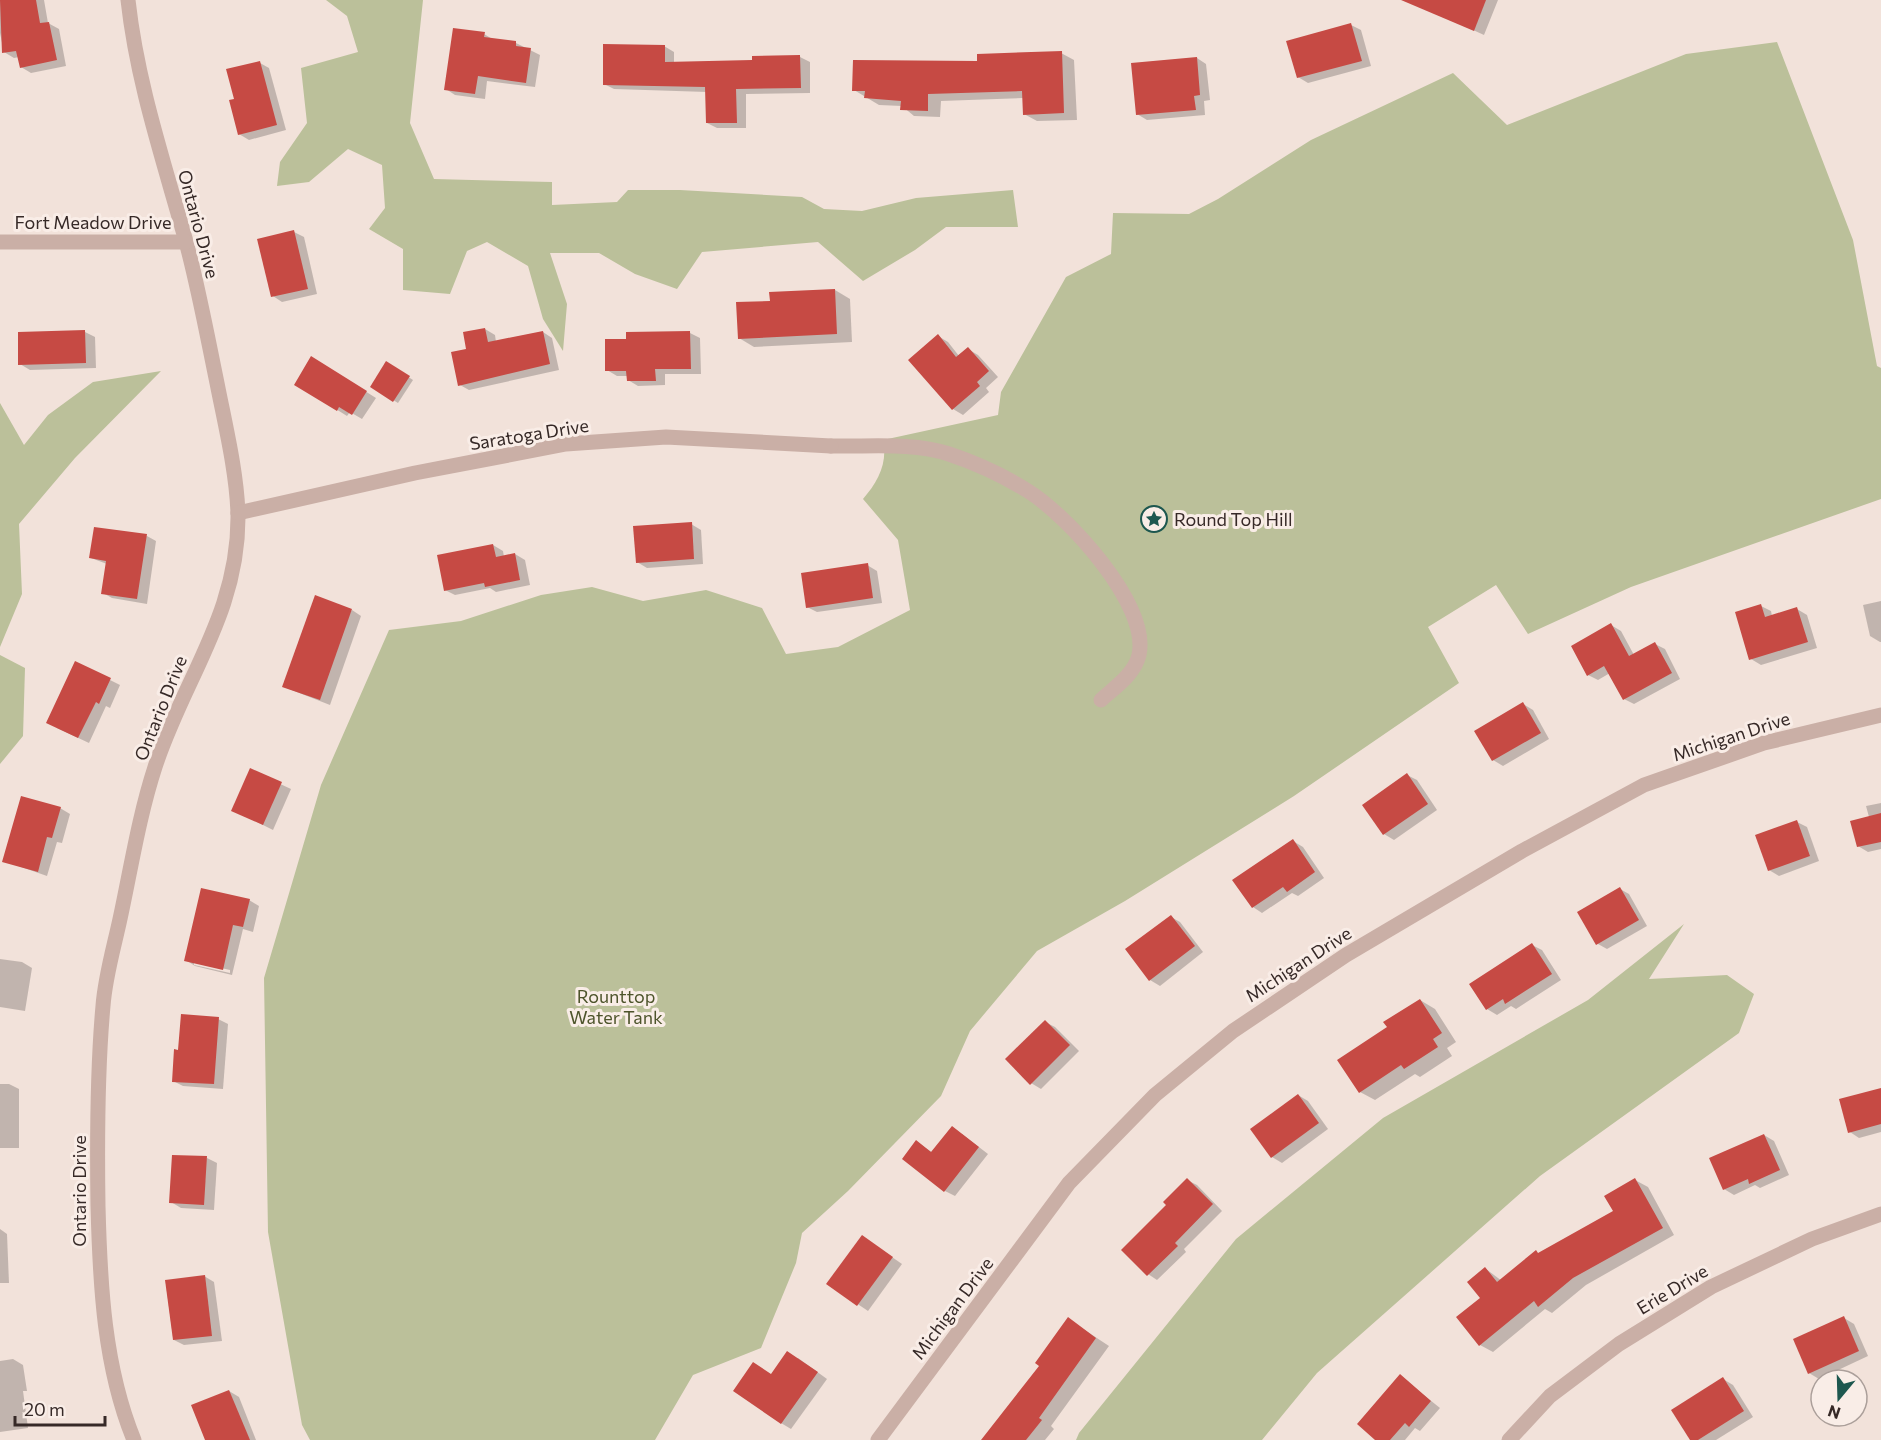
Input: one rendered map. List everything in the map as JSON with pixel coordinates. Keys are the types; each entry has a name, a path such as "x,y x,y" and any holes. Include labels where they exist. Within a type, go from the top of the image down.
{"street":[{"name":"Ontario Drive","path":"128,0 132,37 158,148 186,242 225,421 238,513 234,570 218,624 189,684 155,766 134,852 103,1004 97,1160 99,1252 107,1341 125,1418 134,1440"},
{"name":"Fort Meadow Drive","path":"0,242 186,242"},
{"name":"Saratoga Drive","path":"238,513 415,473 566,444 666,437 831,446 915,447 948,454 992,472 1030,492 1069,525 1113,575 1139,626 1139,656 1128,676 1101,699"},
{"name":"Michigan Drive","path":"878,1440 1069,1183 1155,1095 1233,1031 1346,955 1522,851 1644,785 1764,742 1881,715"},
{"name":"Erie Drive","path":"1509,1440 1550,1396 1567,1383 1619,1344 1711,1287 1812,1239 1881,1214"}],"green space":[{"path":"326,0 423,0 410,123 434,179 552,182 552,205 617,202 628,190 680,190 802,197 824,209 862,211 916,198 1013,190 1018,227 946,227 915,250 863,281 818,242 702,252 677,289 635,274 599,253 550,253 567,304 563,351 543,319 528,266 487,242 467,251 450,294 403,290 403,249 369,229 385,208 382,165 348,149 309,182 277,186 280,162 307,123 301,68 358,52 347,16"},
{"name":"Rounttop Water Tank","path":"1777,42 1853,240 1877,366 1881,368 1881,499 1631,587 1528,634 1496,585 1428,627 1459,683 1294,796 1125,901 1037,951 970,1031 941,1096 848,1191 802,1233 796,1263 761,1348 693,1375 655,1440 310,1440 302,1425 268,1232 264,978 321,785 389,630 461,621 541,595 592,587 643,601 706,590 762,608 786,654 838,647 910,610 898,540 863,499 881,472 884,457 883,440 998,415 1001,392 1066,277 1111,254 1113,213 1189,214 1218,199 1311,140 1453,73 1507,125 1686,54"},
{"path":"161,371 75,458 19,524 22,594 0,647 0,403 24,445 48,415 93,382"},
{"path":"0,655 25,668 23,736 0,764"},
{"path":"1684,924 1649,979 1727,975 1754,994 1739,1033 1540,1176 1317,1373 1262,1440 1076,1440 1079,1433 1236,1239 1383,1118 1588,1000"}],"building":[{"path":"0,0 36,0 40,23 49,22 57,60 20,68 16,51 2,53"},
{"path":"1401,0 1486,0 1474,31"},
{"path":"1351,23 1362,61 1297,78 1286,41"},
{"path":"453,28 485,32 484,37 516,41 516,46 531,48 526,83 478,76 475,94 444,90"},
{"path":"603,44 665,45 665,62 752,60 752,56 800,55 801,88 736,89 737,123 706,123 705,87 603,85"},
{"path":"1062,51 1064,113 1023,115 1022,91 928,94 928,111 900,110 901,101 864,98 865,91 852,91 853,60 977,61 977,54"},
{"path":"1197,57 1200,95 1194,96 1196,110 1136,115 1131,63"},
{"path":"260,61 277,125 238,135 229,100 234,99 226,69"},
{"path":"294,230 308,289 271,297 257,239"},
{"path":"835,289 837,334 738,339 736,302 770,301 769,292"},
{"path":"485,328 488,342 543,331 550,364 458,386 451,352 466,349 463,332"},
{"path":"85,330 86,363 18,365 18,332"},
{"path":"690,331 691,369 655,369 656,381 627,381 626,371 605,371 605,339 626,339 626,332"},
{"path":"938,334 956,357 968,347 989,371 977,382 980,386 952,410 908,360"},
{"path":"311,356 367,391 352,415 339,407 337,411 294,385"},
{"path":"386,361 410,376 393,402 370,387"},
{"path":"692,522 694,559 636,563 633,526"},
{"path":"94,527 147,534 137,599 101,594 106,561 89,558"},
{"path":"493,544 496,557 515,553 520,580 485,587 484,583 444,591 437,555"},
{"path":"868,563 873,598 806,608 801,573"},
{"path":"315,595 352,609 320,700 282,687"},
{"path":"1761,604 1765,617 1797,607 1808,642 1749,660 1735,612"},
{"path":"1611,623 1629,656 1655,642 1672,673 1623,700 1604,666 1587,676 1571,646"},
{"path":"75,661 111,678 99,704 96,702 78,738 46,723"},
{"path":"1523,702 1541,733 1492,761 1474,731"},
{"path":"250,768 282,782 263,825 231,811"},
{"path":"1407,773 1428,804 1383,835 1362,805"},
{"path":"21,796 61,807 52,838 47,837 38,872 2,862"},
{"path":"1881,813 1881,842 1857,847 1850,821"},
{"path":"1797,820 1810,856 1768,871 1755,835"},
{"path":"1293,839 1315,872 1287,892 1283,887 1252,908 1232,880"},
{"path":"1620,887 1639,920 1596,945 1577,912"},
{"path":"201,888 250,899 243,927 233,925 223,970 184,961"},
{"path":"1171,915 1195,946 1149,981 1125,949"},
{"path":"1532,943 1552,974 1505,1004 1503,999 1486,1010 1469,984"},
{"path":"1420,999 1442,1033 1433,1039 1438,1047 1404,1069 1401,1065 1359,1093 1337,1060 1387,1027 1383,1022"},
{"path":"181,1014 219,1017 214,1084 172,1082 174,1049 178,1050"},
{"path":"1045,1020 1070,1045 1030,1085 1005,1059"},
{"path":"1881,1088 1881,1124 1848,1133 1839,1099"},
{"path":"1298,1094 1319,1123 1271,1158 1250,1129"},
{"path":"952,1126 979,1147 944,1192 902,1159 916,1140 931,1152"},
{"path":"1764,1134 1780,1170 1749,1184 1748,1179 1723,1190 1709,1158"},
{"path":"172,1155 207,1156 204,1205 169,1203"},
{"path":"1187,1178 1213,1204 1175,1243 1178,1246 1147,1276 1121,1250 1166,1205 1163,1202"},
{"path":"1635,1178 1663,1228 1573,1278 1538,1307 1534,1301 1479,1346 1456,1317 1480,1298 1467,1282 1485,1267 1497,1282 1536,1250 1538,1253 1613,1211 1604,1196"},
{"path":"862,1235 893,1257 857,1306 826,1284"},
{"path":"205,1275 212,1336 173,1340 165,1280"},
{"path":"1844,1316 1859,1351 1821,1368 1809,1368 1808,1374 1793,1339"},
{"path":"1068,1317 1096,1338 1039,1418 1042,1420 1026,1440 981,1440 1039,1366 1035,1363"},
{"path":"787,1351 818,1372 781,1424 733,1391 753,1362 771,1374"},
{"path":"1400,1374 1431,1401 1409,1427 1405,1423 1390,1440 1375,1440 1357,1424"},
{"path":"1723,1377 1744,1411 1698,1440 1690,1440 1671,1410"},
{"path":"229,1390 250,1440 205,1440 191,1405"}],"place":[{"name":"Round Top Hill","path":"1154,519"}]}
